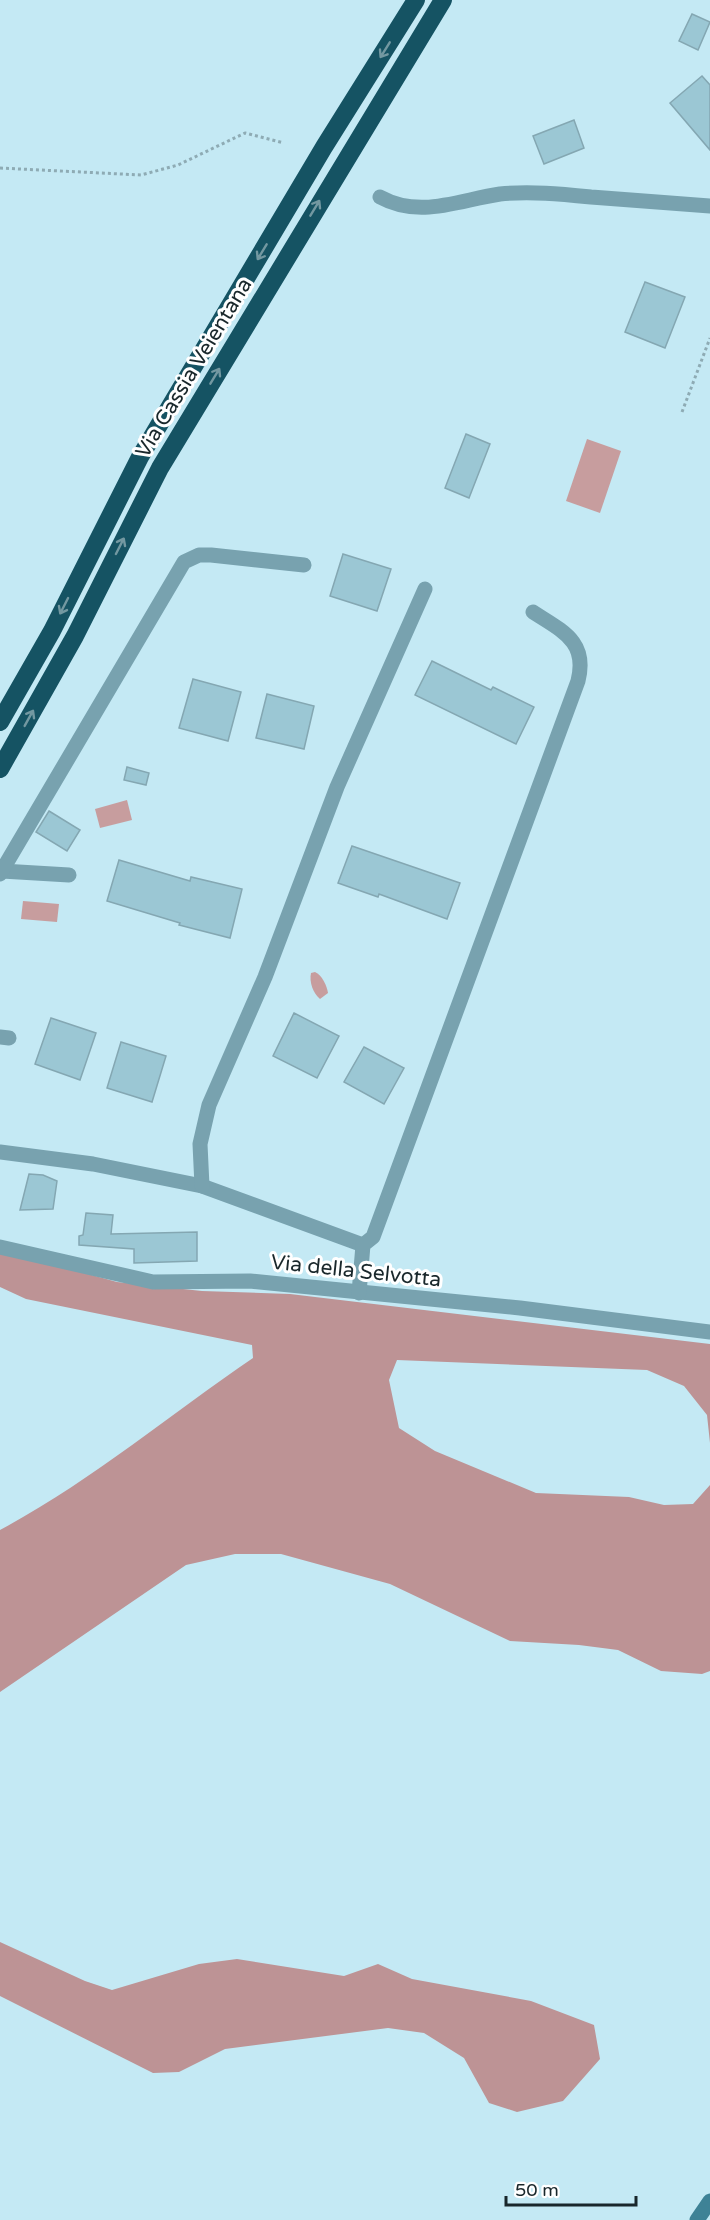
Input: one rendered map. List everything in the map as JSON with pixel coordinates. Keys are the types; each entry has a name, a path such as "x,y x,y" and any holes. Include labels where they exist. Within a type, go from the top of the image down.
{"highway":[{"name":"Via Cassia Veientana","path":"0,722 52,631 140,457 324,147 416,0"},
{"name":"Via Cassia Veientana","path":"0,769 75,636 160,468 443,0"}],"street":[{"path":"380,198 402,206 416,208 442,206 502,194 537,193 710,206"},
{"path":"69,875 1,873 184,562 191,558 211,555 304,564"},
{"path":"202,1186 200,1144 209,1105 265,977 337,787 425,589"},
{"path":"359,1293 363,1245 374,1237 578,681 581,660 577,647 568,636 533,612"},
{"path":"0,1152 93,1164 202,1186 363,1245"},
{"name":"Via della Selvotta","path":"0,1248 153,1281 250,1281 520,1308 710,1332"},
{"path":"697,2220 710,2201"}],"path":[{"path":"0,168 141,175 178,165 245,133 284,143"},
{"path":"682,412 710,338"}],"shaded area":[{"path":"587,439 621,451 600,513 566,501"},
{"path":"127,800 132,820 100,828 95,809"},
{"path":"23,901 59,904 57,922 21,919"},
{"path":"315,972 327,987 328,993 320,999 311,984 311,973"},
{"path":"0,1253 34,1259 117,1282 202,1291 290,1294 710,1344 710,1443 707,1415 684,1386 647,1370 397,1360 389,1380 399,1428 435,1451 536,1493 629,1497 664,1505 693,1504 710,1485 710,1671 702,1674 661,1671 618,1650 510,1641 390,1584 281,1554 235,1554 186,1565 0,1692 0,1530 97,1470 253,1358 252,1345 26,1299 0,1287"},
{"path":"0,1942 85,1981 112,1990 199,1964 237,1959 344,1976 378,1964 412,1979 531,2001 594,2025 600,2059 563,2101 517,2112 489,2103 464,2058 424,2033 388,2028 225,2049 179,2072 153,2073 0,1996"}],"building":[{"path":"692,14 710,22 698,50 679,41"},
{"path":"702,76 710,85 710,150 670,103"},
{"path":"574,120 584,148 544,164 533,136"},
{"path":"645,282 685,297 665,348 625,332"},
{"path":"466,434 490,444 469,498 445,488"},
{"path":"343,554 391,569 377,611 330,596"},
{"path":"432,661 491,690 493,687 534,707 516,744 415,695"},
{"path":"193,679 241,692 228,741 179,728"},
{"path":"267,694 314,706 304,749 256,738"},
{"path":"127,767 149,773 146,785 124,780"},
{"path":"49,811 80,830 67,851 36,832"},
{"path":"352,846 460,883 447,919 379,894 378,897 338,883"},
{"path":"119,860 190,881 191,877 242,889 230,938 179,925 180,923 107,901"},
{"path":"294,1013 339,1036 317,1078 273,1056"},
{"path":"51,1018 96,1033 80,1080 35,1064"},
{"path":"121,1042 166,1056 152,1102 107,1088"},
{"path":"364,1047 404,1068 384,1104 344,1082"},
{"path":"29,1174 43,1175 57,1181 53,1209 20,1210"},
{"path":"86,1213 113,1215 111,1234 197,1232 197,1261 134,1263 134,1249 79,1245 79,1236 83,1235"}]}
